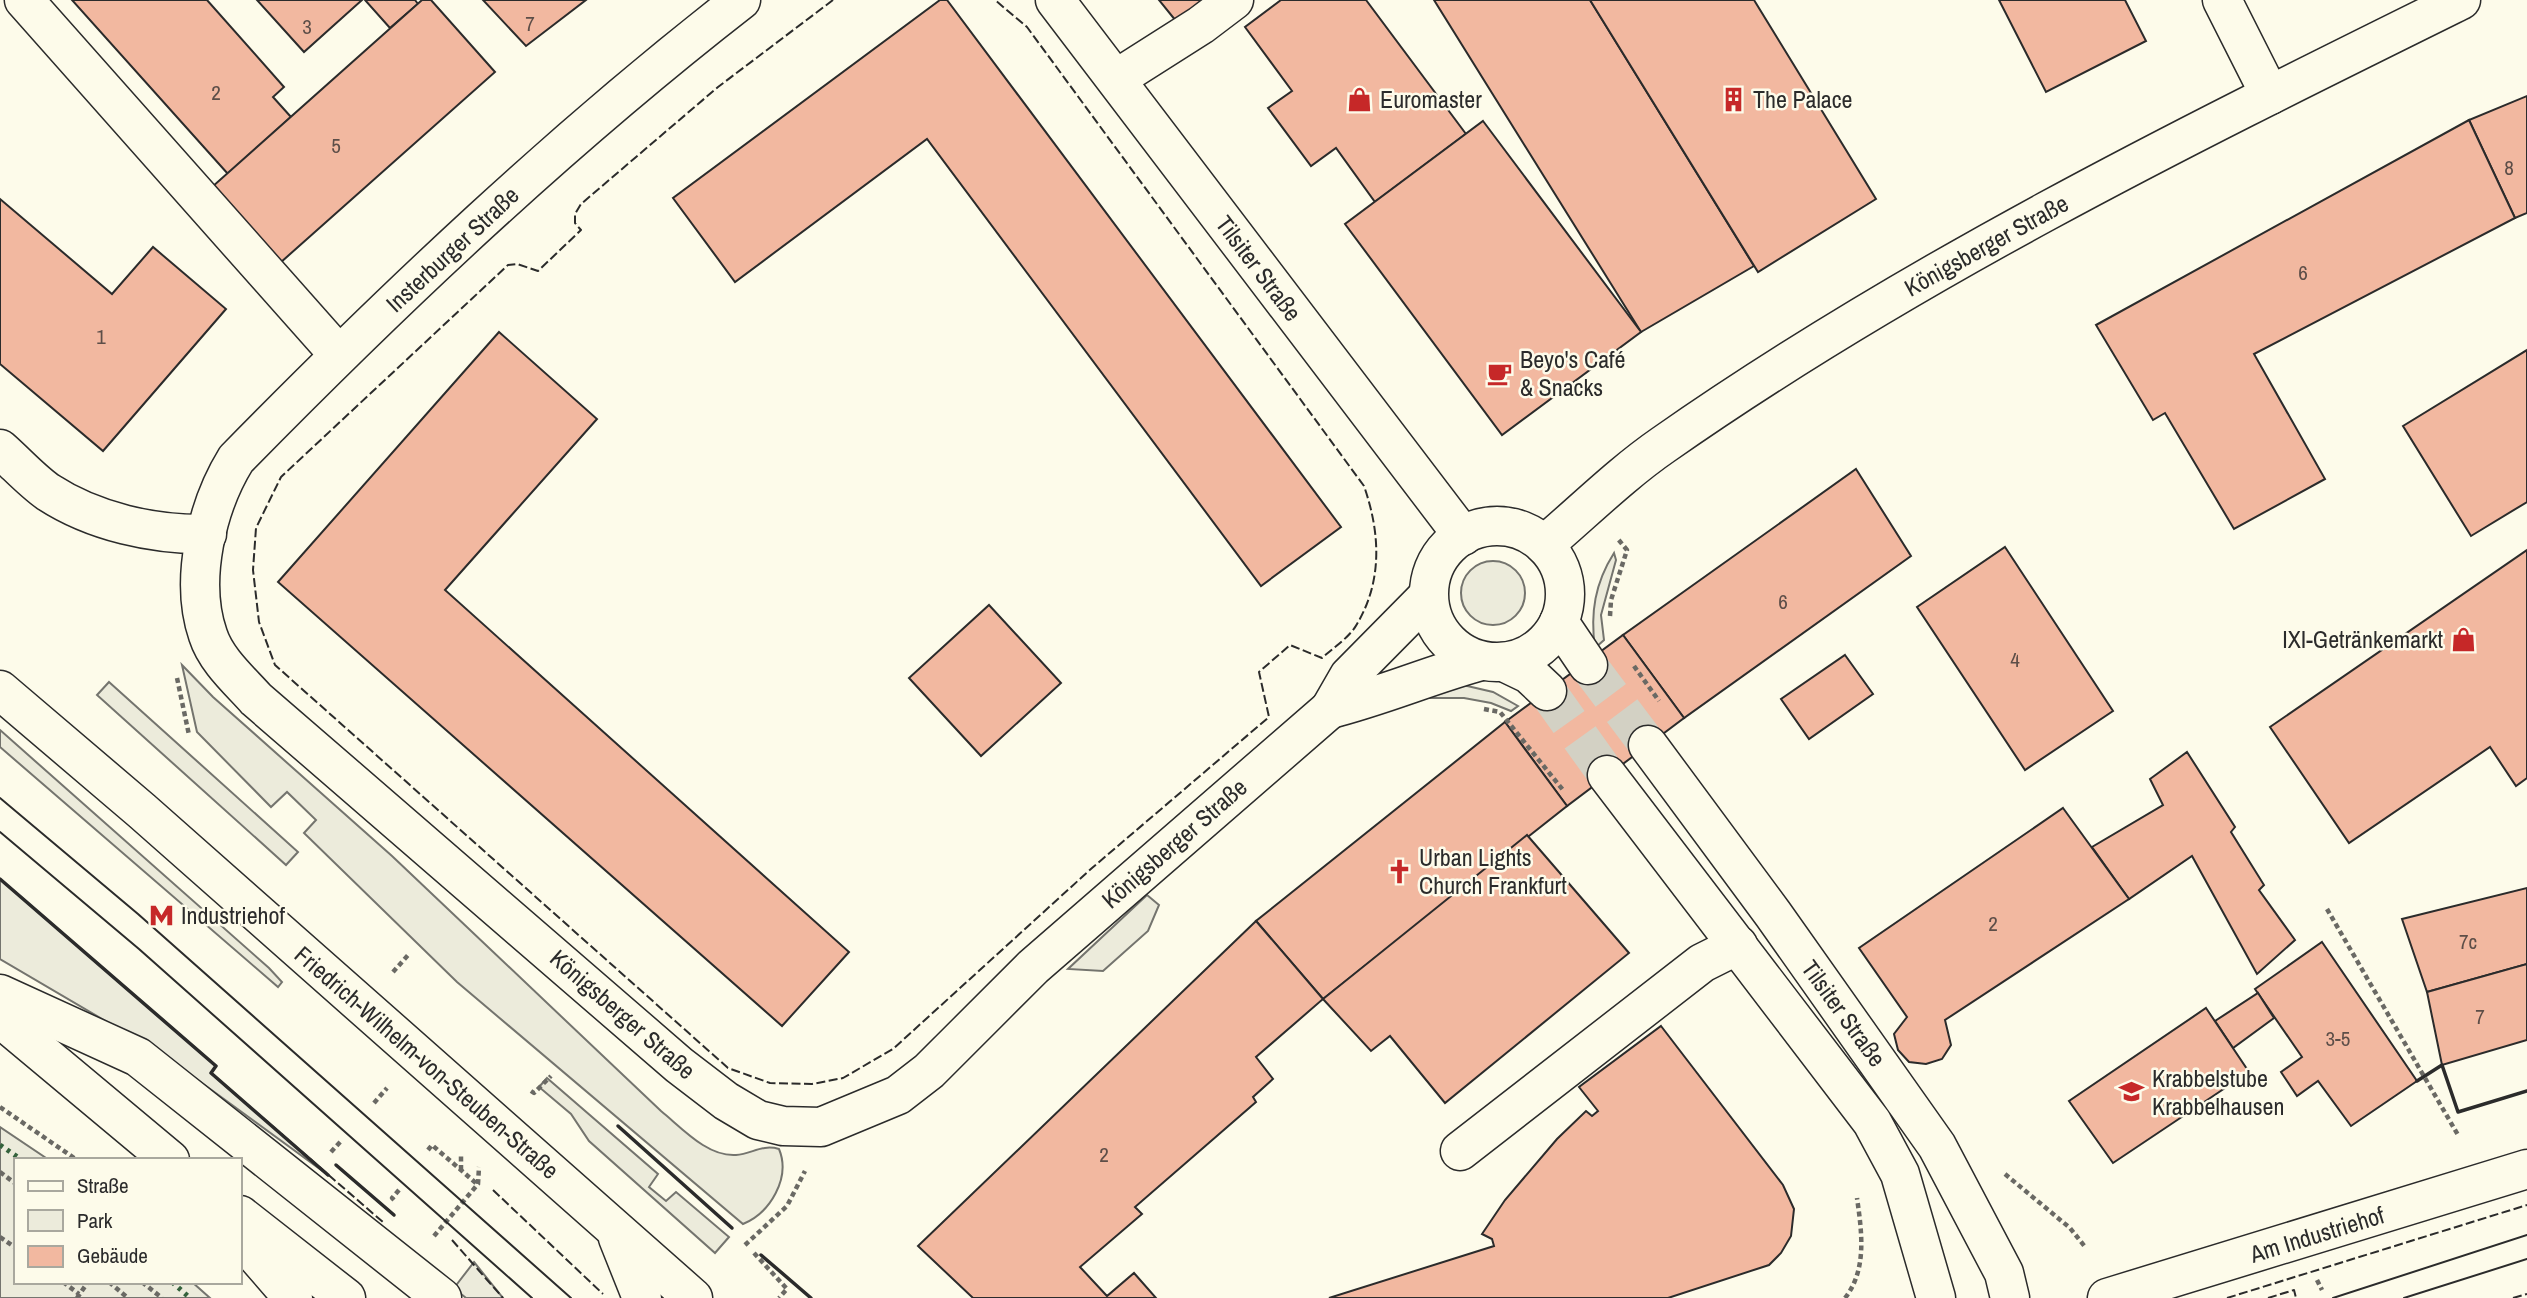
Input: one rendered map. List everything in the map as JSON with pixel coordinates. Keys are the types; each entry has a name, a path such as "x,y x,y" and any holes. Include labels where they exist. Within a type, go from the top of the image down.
{"street":[{"path":"24,0 339,355"},
{"name":"Insterburger Straße","path":"207,534 222,482 236,459 339,355 450,247 666,59 741,0"},
{"name":"Tilsiter Straße","path":"1055,0 1463,536"},
{"path":"1116,79 1201,25 1234,0"},
{"path":"2222,0 2270,95"},
{"name":"Königsberger Straße","path":"1544,545 1662,446 1902,290 2270,95 2461,0"},
{"path":"0,449 48,492 87,511 130,526 173,534 207,534"},
{"path":"1492,661 1527,656 1546,642 1559,622 1564,604 1564,581 1555,559 1544,545 1531,535 1508,527 1485,528 1463,536 1446,550 1433,569 1427,597 1437,627 1452,646 1492,661 1529,674 1547,691"},
{"name":"Königsberger Straße","path":"207,534 201,603 208,636 226,666 256,699 679,1065 726,1101 758,1120 783,1126 821,1127 898,1095 929,1071 1033,967 1331,709 1349,676 1427,597"},
{"path":"1559,622 1588,664"},
{"name":"Königsberger Straße","path":"1331,709 1376,698 1424,677 1492,661"},
{"name":"Friedrich-Wilhelm-von-Steuben-Straße","path":"0,690 153,820 693,1298"},
{"name":"Tilsiter Straße","path":"1648,745 1773,914 1937,1146 2004,1273 2010,1298"},
{"name":"Tilsiter Straße","path":"1607,775 1872,1122 1900,1174 1936,1298"},
{"path":"1460,1151 1702,963 1738,945"},
{"path":"0,994 138,1057 433,1289"},
{"path":"0,1018 168,1158"},
{"name":"Am Industriehof","path":"2107,1298 2527,1169"},
{"path":"242,1216 346,1298"},
{"path":"612,1224 640,1287 642,1298"},
{"path":"242,1238 293,1298"}],"path":[{"path":"2327,909 2458,1135"},
{"path":"393,972 410,953"},
{"path":"534,1093 551,1076"},
{"path":"374,1103 388,1087 398,1095"},
{"path":"0,1108 74,1158"},
{"path":"428,1150 432,1145 478,1184"},
{"path":"461,1149 461,1170"},
{"path":"433,1289 434,1236 478,1184 481,1156"},
{"path":"745,1245 787,1206 799,1187 807,1161"},
{"path":"399,1190 392,1198 401,1206"},
{"path":"754,1253 787,1289 779,1298"},
{"path":"65,1284 78,1296"},
{"path":"111,1284 128,1298"},
{"path":"144,1284 162,1298"}],"green space":[{"path":"1614,553 1616,560 1601,615 1604,640 1595,648 1593,623 1598,587"},
{"path":"1493,561 1511,567 1519,575 1525,593 1519,611 1511,619 1493,625 1475,619 1467,611 1461,593 1467,575 1475,567"},
{"path":"182,665 213,697 392,856 686,1132 705,1146 725,1154 736,1155 762,1148 779,1149 782,1160 780,1183 762,1212 743,1224 457,982 304,833 316,820 287,792 271,807 197,732"},
{"path":"109,682 298,852 286,865 97,695"},
{"path":"1463,685 1493,692 1518,706 1511,711 1491,703 1464,698 1429,698 1419,695"},
{"path":"0,730 269,968 282,982 278,987 0,747"},
{"path":"0,879 216,1066 211,1073 328,1175 165,1056 0,959"},
{"path":"1147,895 1159,905 1148,931 1103,971 1068,969"},
{"path":"547,1078 658,1174 649,1187 666,1201 676,1192 729,1237 715,1253 589,1141 571,1114 539,1087"},
{"path":"0,1127 46,1158 14,1158 14,1284 194,1284 210,1298 0,1298"},
{"path":"474,1262 503,1298 466,1298 454,1288"}],"building":[{"path":"72,0 207,0 284,87 273,97 291,117 228,174"},
{"path":"257,0 362,0 304,52"},
{"path":"365,0 415,0 418,4 390,28"},
{"path":"422,0 431,0 495,72 280,263 212,187"},
{"path":"483,0 586,0 526,46"},
{"path":"940,0 947,0 1341,527 1261,586 927,139 735,282 673,198"},
{"path":"1159,0 1204,0 1176,21"},
{"name":"Euromaster","path":"1281,0 1366,0 1466,134 1375,202 1336,148 1311,166 1268,108 1292,91 1245,27"},
{"path":"1434,0 1590,0 1754,266 1641,332"},
{"name":"The Palace","path":"1590,0 1754,0 1876,199 1758,272"},
{"path":"1999,0 2125,0 2146,41 2046,92"},
{"path":"2527,96 2527,213 2515,218 2469,120"},
{"path":"2469,120 2515,218 2254,354 2325,479 2234,529 2165,413 2153,420 2096,325"},
{"path":"1483,121 1641,332 1502,435 1345,224"},
{"path":"0,199 112,294 153,247 226,309 103,451 0,364"},
{"path":"499,332 597,419 445,590 849,952 782,1026 278,582"},
{"path":"2527,350 2527,502 2471,536 2403,426"},
{"path":"1856,469 1911,556 1684,718 1623,635"},
{"path":"2005,547 2113,711 2025,770 1917,607"},
{"name":"IXI-Getränkemarkt","path":"2527,550 2527,778 2516,786 2490,747 2349,843 2270,727"},
{"path":"989,605 1061,683 981,756 909,678"},
{"path":"1623,635 1684,718 1567,806 1505,722"},
{"path":"1845,655 1873,694 1809,739 1781,699"},
{"path":"1505,722 1567,806 1323,999 1256,921"},
{"path":"2187,752 2235,827 2231,832 2264,885 2259,890 2295,940 2257,974 2192,856 2129,899 2092,847 2163,805 2150,779"},
{"path":"2063,808 2129,899 1945,1020 1951,1045 1942,1059 1926,1064 1909,1062 1898,1050 1894,1034 1907,1017 1859,948"},
{"path":"1527,835 1629,953 1445,1103 1390,1036 1371,1051 1323,999"},
{"path":"2527,888 2527,964 2427,992 2402,919"},
{"path":"1256,921 1323,999 1256,1057 1273,1079 1253,1097 1256,1102 1135,1207 1142,1214 1080,1267 1107,1296 1134,1273 1156,1298 973,1298 918,1246"},
{"path":"2322,942 2417,1081 2351,1126 2318,1081 2297,1096 2281,1072 2302,1057 2255,989"},
{"path":"2527,964 2527,1040 2442,1065 2427,992"},
{"path":"2258,993 2274,1018 2233,1048 2215,1021"},
{"path":"2206,1008 2249,1072 2113,1163 2069,1101"},
{"path":"1661,1026 1783,1185 1794,1209 1791,1236 1781,1253 1769,1265 1668,1298 1329,1298 1494,1246 1492,1239 1482,1234 1505,1200 1557,1139 1586,1111 1592,1116 1598,1111 1579,1087"}],"tunnel":[{"path":"1588,665 1648,745"},
{"path":"1547,691 1607,775"}],"tram line":[{"path":"0,798 138,914 571,1298"},
{"path":"0,832 139,949 532,1298"},
{"path":"2333,1298 2527,1235"},
{"path":"2404,1298 2527,1259"}],"hedge":[{"path":"0,1145 19,1158"},
{"path":"174,1284 190,1298"}],"fence":[{"path":"833,0 718,87 581,204 575,214 575,223 581,230 538,271 517,264 508,265 281,477 256,528 253,570 259,622 275,665 728,1068 770,1083 812,1084 843,1078 893,1049 1092,868 1269,717 1259,672 1290,645 1322,658 1346,638 1354,629 1365,607 1375,573 1376,538 1364,486 1027,27 995,0"},
{"path":"0,879 216,1066 211,1073 384,1223"},
{"path":"336,1165 394,1215"},
{"path":"493,1190 603,1294"},
{"path":"2227,1298 2527,1205"},
{"path":"452,1240 503,1298"},
{"path":"2268,1298 2294,1290 2296,1298"},
{"path":"2513,1298 2527,1294"}],"wall":[{"path":"0,879 216,1066 211,1073 328,1175"},
{"path":"2417,1081 2442,1065 2458,1112 2527,1091"},
{"path":"618,1126 732,1228"},
{"path":"336,1165 394,1215"},
{"path":"761,1255 811,1298"}],"place":[{"name":"Euromaster","path":"1360,99"},
{"name":"The Palace","path":"1733,99"},
{"name":"Beyo's Café & Snacks","path":"1500,373"},
{"name":"IXI-Getränkemarkt","path":"2463,639"},
{"name":"Urban Lights Church Frankfurt","path":"1399,871"},
{"name":"Industriehof","path":"161,915"},
{"name":"Krabbelstube Krabbelhausen","path":"2132,1092"}]}
